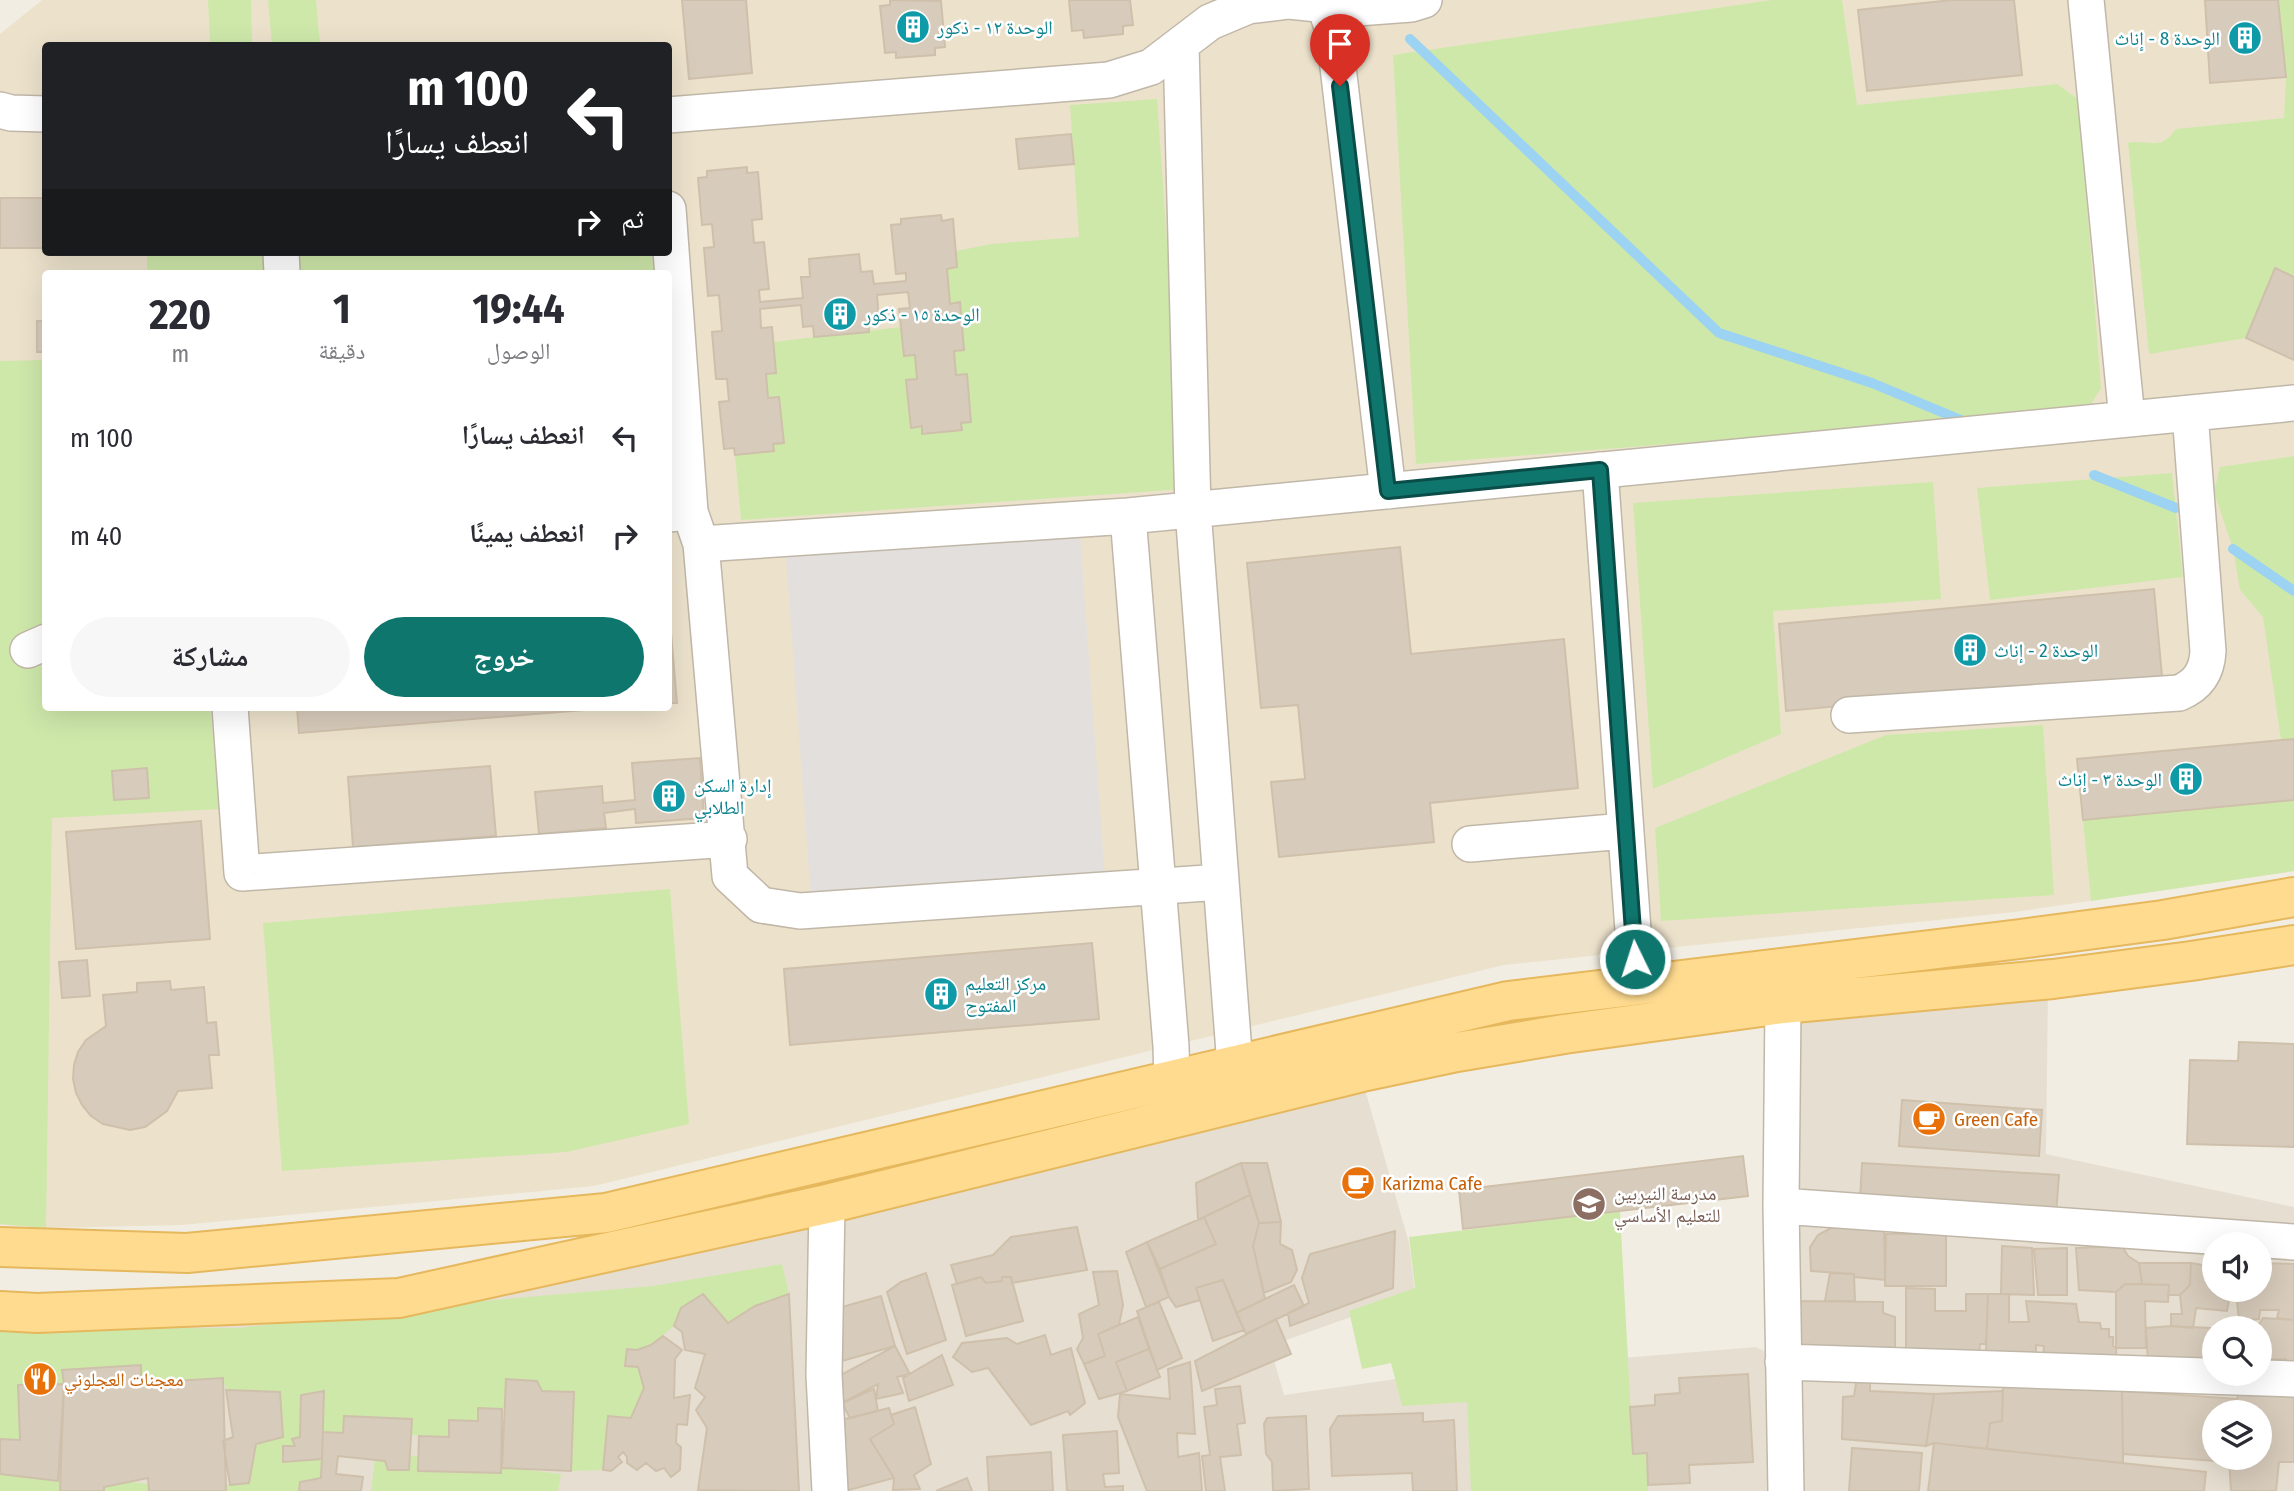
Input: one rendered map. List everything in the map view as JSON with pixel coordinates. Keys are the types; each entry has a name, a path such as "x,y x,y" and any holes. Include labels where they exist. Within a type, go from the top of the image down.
{"main road":[{"path":"0,1247 187,1253 606,1213 1508,1001 2046,936 2163,920 2294,897"},
{"path":"0,1311 37,1313 399,1298 827,1204 1443,1054 1564,1034 1783,1004 2053,979 2294,945"}],"street":[{"path":"672,115 1109,80 1151,67 1210,22 1248,6 1289,1 1411,4 1424,0"},
{"path":"2087,0 2127,419"},
{"path":"1340,3 1334,33 1388,491"},
{"path":"1181,45 1193,510 1235,1066"},
{"path":"0,110 42,114"},
{"path":"672,320 679,513 702,544 729,839 730,876 761,905 800,911 1221,882"},
{"path":"702,544 1128,516 2294,403"},
{"path":"1849,715 2166,694 2190,688 2204,671 2208,651 2190,413"},
{"path":"1600,470 1637,986"},
{"path":"1128,516 1172,1081"},
{"path":"230,711 242,873 729,839"},
{"path":"1470,844 1625,831"},
{"path":"1783,1004 1781,1206 1786,1491"},
{"path":"827,1204 824,1375 830,1491"},
{"path":"1781,1206 2294,1242"},
{"path":"1783,1362 2294,1379"}],"shaded area":[{"path":"42,0 2294,0 2294,871 2015,912 1504,965 594,1186 182,1225 46,1228 0,1225 0,34"},
{"path":"1080,536 1105,878 811,899 786,557"},
{"path":"2048,989 2046,1154 2294,1207 2294,1491 187,1491 0,1470 48,1318 408,1303 1362,1079 1409,1243 1415,1294 1270,1346 1284,1395 1438,1373 1756,1347 1778,1358 1779,1013"}],"green space":[{"path":"208,0 251,0 252,42 210,42"},
{"path":"268,0 316,0 320,42 272,42"},
{"path":"1772,0 1842,0 1857,105 2057,84 2079,100 2101,388 2087,411 1416,464 1393,55"},
{"path":"2278,0 2294,0 2294,277 2275,268 2246,338 2149,354 2128,143 2159,143 2176,129 2284,118 2286,77"},
{"path":"1157,99 1184,489 741,520 735,455 774,451 773,444 784,443 768,398 766,374 776,372 773,342 901,327 904,356 915,355 917,379 906,381 911,427 922,426 922,434 962,430 961,423 971,421 967,375 956,375 954,351 964,350 960,303 950,304 947,269 957,267 956,251 991,244 1079,237 1070,105"},
{"path":"147,256 268,256 270,270 147,270"},
{"path":"295,256 652,256 654,270 297,270"},
{"path":"42,360 42,711 210,711 220,809 52,818 46,1228 0,1224 0,361"},
{"path":"2294,456 2294,739 2281,740 2263,617 2240,590 2233,549 2214,492 2220,467"},
{"path":"2172,473 2183,577 1990,600 1977,488"},
{"path":"1933,482 1941,599 1773,611 1781,734 1653,789 1633,503"},
{"path":"2043,725 2054,895 1661,921 1655,828 1886,735"},
{"path":"2294,800 2294,871 2091,901 2083,820"},
{"path":"670,889 689,1124 567,1152 282,1171 263,923"},
{"path":"1620,1211 1633,1453 1647,1453 1648,1491 1471,1491 1467,1402 1402,1406 1391,1363 1362,1369 1349,1311 1415,1288 1409,1237"},
{"path":"782,1264 789,1294 755,1306 728,1323 702,1294 681,1308 674,1326 651,1345 637,1350 627,1349 625,1366 638,1367 644,1388 631,1418 608,1416 603,1470 571,1471 574,1392 542,1391 536,1381 506,1380 505,1408 478,1408 478,1421 450,1420 449,1437 411,1435 411,1419 345,1416 343,1433 323,1432 324,1392 301,1395 300,1437 292,1439 295,1446 283,1447 283,1461 322,1459 321,1478 301,1482 299,1491 226,1491 226,1485 249,1482 256,1444 280,1392 226,1390 223,1378 141,1383 140,1365 62,1370 64,1384 18,1385 20,1440 0,1439 0,1329 238,1328 482,1301 653,1286"},
{"path":"376,1451 561,1474 558,1491 371,1491"},
{"path":"0,1468 177,1487 176,1491 0,1491"}],"building":[{"path":"682,0 746,0 752,73 689,79"},
{"name":"الوحدة ١٢ - ذكور","path":"890,0 941,1 945,47 935,48 935,55 896,58 896,52 885,53 880,6 890,5"},
{"name":"الوحدة ١٢ - ذكور","path":"1069,0 1130,0 1133,25 1123,26 1123,34 1084,38 1083,30 1072,31"},
{"path":"1952,0 2014,0 2022,75 1867,91 1858,10"},
{"name":"الوحدة 8 - إناث","path":"2205,0 2278,0 2286,77 2210,83"},
{"path":"1071,134 1074,164 1019,169 1016,139"},
{"name":"الوحدة ١٥ - ذكور","path":"747,167 747,173 758,172 762,219 752,220 754,243 764,242 769,289 759,290 760,302 803,298 801,277 810,277 809,259 859,254 861,272 872,271 874,284 906,281 906,273 896,274 891,225 901,224 901,219 941,215 942,221 953,219 957,267 947,269 950,304 960,302 964,350 954,351 956,375 967,374 971,422 961,423 962,430 922,434 922,426 911,428 906,380 917,379 915,355 904,356 899,309 910,308 908,292 877,295 879,320 868,321 869,332 814,337 813,326 803,327 801,305 760,309 761,328 772,327 776,373 766,374 768,398 779,397 784,443 773,444 774,451 735,455 734,448 724,449 719,402 729,401 727,379 716,379 712,332 722,331 719,295 708,296 704,248 714,247 712,224 702,225 698,178 707,177 707,171"},
{"path":"0,198 42,198 42,248 0,248"},
{"path":"2275,268 2294,277 2294,360 2246,338"},
{"path":"37,321 42,321 42,352 37,352"},
{"path":"1400,547 1411,654 1564,639 1578,788 1430,803 1434,842 1279,857 1271,782 1305,779 1298,705 1261,708 1247,563"},
{"name":"الوحدة 2 - إناث","path":"2154,589 2162,676 1786,711 1779,624"},
{"path":"672,645 677,703 672,703"},
{"path":"297,711 571,711 299,733"},
{"name":"الوحدة ٣ - إناث","path":"2294,739 2294,800 2083,820 2077,759"},
{"name":"إدارة السكن الطلابي","path":"700,758 704,818 636,823 635,809 604,813 606,828 539,834 535,792 602,786 603,803 635,800 632,763"},
{"path":"490,766 496,836 353,847 348,777"},
{"path":"147,768 149,798 114,800 112,771"},
{"path":"201,821 210,939 76,949 66,832"},
{"name":"مركز التعليم المفتوح","path":"1092,943 1099,1019 790,1045 784,969"},
{"path":"87,960 90,996 62,998 59,962"},
{"path":"170,981 171,990 204,987 207,1023 216,1022 219,1055 209,1055 212,1088 178,1091 167,1111 145,1127 130,1130 103,1124 91,1116 82,1105 73,1079 78,1052 86,1040 106,1026 103,995 137,992 137,983"},
{"path":"2239,1042 2294,1044 2294,1147 2187,1144 2190,1060 2238,1061"},
{"path":"1902,1100 2042,1110 2039,1156 1899,1146"},
{"path":"1743,1156 1748,1196 1463,1229 1459,1190"},
{"path":"1241,1163 1250,1195 1198,1220 1196,1183"},
{"path":"1241,1163 1267,1163 1281,1222 1259,1223"},
{"path":"1862,1163 2059,1175 2056,1214 1860,1200"},
{"path":"1250,1195 1259,1223 1253,1246 1265,1299 1236,1313 1223,1280 1196,1288 1200,1300 1176,1307 1169,1297 1160,1269 1216,1244 1204,1217"},
{"path":"1204,1217 1216,1244 1160,1269 1147,1242"},
{"path":"1281,1222 1280,1244 1292,1250 1297,1270 1291,1282 1264,1293 1253,1246 1259,1223"},
{"path":"1077,1227 1087,1270 1012,1283 1011,1277 1002,1277 1002,1281 986,1283 981,1277 957,1284 951,1265 993,1255 1011,1237"},
{"path":"1884,1227 1885,1280 1855,1277 1854,1274 1811,1271 1810,1247 1818,1235 1831,1228"},
{"path":"1395,1231 1393,1288 1290,1326 1288,1313 1309,1303 1302,1278 1310,1254"},
{"path":"1886,1234 1946,1234 1946,1286 1885,1286"},
{"path":"1147,1242 1169,1297 1146,1307 1126,1252"},
{"path":"2002,1246 2032,1248 2034,1295 2001,1294"},
{"path":"2122,1246 2128,1256 2139,1263 2142,1284 2125,1284 2116,1292 2079,1290 2076,1248"},
{"path":"2067,1248 2067,1295 2038,1295 2034,1249"},
{"path":"2139,1263 2191,1263 2190,1285 2180,1295 2168,1295 2169,1285 2142,1284"},
{"path":"2191,1263 2202,1265 2202,1302 2229,1302 2227,1311 2196,1308 2193,1328 2171,1326 2171,1314 2182,1314 2180,1295 2190,1285"},
{"path":"2272,1263 2294,1264 2294,1320 2277,1318 2279,1310 2260,1310 2259,1316 2239,1316 2237,1302 2272,1302"},
{"path":"1117,1271 1123,1305 1119,1325 1098,1334 1105,1356 1084,1364 1077,1349 1083,1338 1079,1314 1099,1305 1093,1272"},
{"path":"926,1273 946,1340 907,1354 887,1292 901,1282"},
{"path":"1830,1273 1854,1274 1855,1301 1825,1301"},
{"path":"981,1277 986,1283 1002,1281 1002,1277 1011,1277 1023,1321 966,1336 952,1285"},
{"path":"1223,1280 1244,1330 1213,1341 1196,1288"},
{"path":"2125,1284 2169,1285 2168,1302 2145,1301 2146,1348 2116,1348 2116,1292"},
{"path":"1294,1285 1304,1306 1246,1334 1236,1313"},
{"path":"1906,1288 1935,1289 1935,1311 1966,1311 1966,1294 1988,1294 1986,1344 1980,1344 1979,1354 1906,1353"},
{"path":"703,1294 728,1323 755,1306 789,1294 799,1491 698,1490 707,1428 696,1410 705,1397 695,1388 705,1354 685,1350 682,1332 674,1326 681,1308"},
{"path":"1988,1294 2009,1294 2009,1322 2029,1322 2026,1301 2076,1304 2079,1322 2100,1323 2101,1329 2109,1329 2109,1337 2113,1337 2113,1346 2116,1348 2117,1362 2043,1359 2044,1346 2036,1345 2036,1355 1986,1354"},
{"path":"881,1296 895,1346 842,1361 828,1311"},
{"path":"1795,1301 1883,1302 1883,1313 1895,1317 1895,1354 1795,1354"},
{"path":"1159,1302 1182,1358 1157,1370 1137,1311"},
{"path":"1138,1317 1149,1349 1116,1362 1127,1391 1099,1399 1084,1364 1105,1356 1098,1334"},
{"path":"1276,1319 1291,1354 1202,1391 1195,1361"},
{"path":"2272,1319 2294,1320 2294,1372 2285,1372 2286,1359 2272,1360"},
{"path":"2146,1328 2202,1328 2202,1363 2148,1363"},
{"path":"1045,1335 1051,1355 1071,1348 1085,1403 1070,1415 1068,1411 1031,1425 988,1368 972,1372 953,1357 962,1343 1007,1338 1017,1344"},
{"path":"663,1336 682,1350 675,1359 674,1398 690,1395 687,1425 677,1424 676,1443 681,1447 680,1470 671,1477 664,1468 656,1471 646,1463 637,1470 627,1463 623,1452 618,1457 622,1462 611,1471 603,1470 608,1416 631,1418 644,1388 638,1367 625,1366 627,1349 637,1350 651,1345"},
{"path":"895,1346 910,1374 897,1377 903,1393 876,1399 878,1384 842,1403 837,1377"},
{"path":"1149,1349 1160,1377 1127,1391 1116,1362"},
{"path":"942,1355 953,1385 909,1401 903,1378"},
{"path":"1190,1362 1195,1434 1177,1433 1178,1457 1199,1453 1202,1491 1147,1491 1118,1417 1120,1394 1170,1399 1168,1369"},
{"path":"141,1365 141,1383 223,1378 226,1491 149,1491 148,1478 104,1487 104,1491 60,1491 64,1384 62,1370"},
{"path":"1748,1374 1753,1462 1689,1465 1690,1483 1648,1485 1647,1453 1633,1454 1630,1407 1655,1405 1655,1395 1680,1393 1679,1378"},
{"path":"1857,1377 1870,1377 1870,1391 1934,1394 1926,1446 1842,1439 1843,1397 1854,1396"},
{"path":"506,1379 537,1381 542,1391 574,1392 571,1471 502,1468"},
{"path":"2003,1383 2122,1391 2123,1463 1987,1449 1990,1423 2002,1421"},
{"path":"64,1384 58,1481 0,1474 0,1439 20,1440 18,1385"},
{"path":"1240,1386 1245,1423 1237,1424 1241,1455 1220,1457 1225,1491 1206,1491 1202,1456 1210,1455 1204,1407 1217,1405 1215,1389"},
{"path":"2241,1386 2294,1388 2294,1462 2279,1462 2276,1491 2231,1491 2230,1470 2272,1470 2272,1400 2237,1399"},
{"path":"874,1389 878,1411 850,1418 842,1403"},
{"path":"226,1390 280,1392 283,1437 256,1444 249,1483 230,1485 223,1441 233,1437"},
{"path":"324,1391 322,1459 283,1462 283,1446 295,1446 292,1439 300,1437 301,1395"},
{"path":"2003,1391 2002,1421 1990,1423 1987,1449 1934,1443 1926,1446 1934,1394"},
{"path":"2122,1391 2237,1399 2202,1400 2202,1460 2123,1454"},
{"path":"915,1407 931,1464 914,1475 920,1489 893,1490 894,1478 870,1439 894,1424 891,1415"},
{"path":"478,1408 502,1409 501,1473 418,1471 419,1436 449,1437 449,1420 478,1421"},
{"path":"889,1408 894,1424 870,1439 894,1478 845,1491 837,1421"},
{"path":"1423,1413 1423,1422 1454,1420 1457,1491 1413,1491 1412,1473 1332,1476 1330,1429 1338,1416"},
{"path":"344,1416 412,1419 409,1470 388,1470 385,1461 338,1456 336,1474 363,1477 361,1491 299,1491 300,1482 321,1478 323,1432 343,1433"},
{"path":"1306,1416 1309,1489 1273,1491 1272,1462 1266,1454 1264,1424 1267,1418"},
{"path":"1117,1431 1119,1473 1103,1474 1105,1487 1123,1486 1123,1491 1067,1491 1063,1435"},
{"path":"1934,1443 2206,1472 2204,1491 1928,1491"},
{"path":"1852,1448 1922,1453 1919,1491 1849,1491"},
{"path":"1051,1452 1053,1491 989,1491 987,1457"},
{"path":"967,1478 972,1491 936,1491"}],"waterway":[{"path":"1410,39 1719,333 1872,383 1968,423"},
{"path":"2094,475 2176,508"},
{"path":"2233,549 2294,591"}],"place":[{"name":"الوحدة ١٢ - ذكور","path":"913,27"},
{"name":"الوحدة 8 - إناث","path":"2245,38"},
{"name":"الوحدة ١٥ - ذكور","path":"840,314"},
{"name":"الوحدة 2 - إناث","path":"1970,650"},
{"name":"الوحدة ٣ - إناث","path":"2186,779"},
{"name":"إدارة السكن الطلابي","path":"669,796"},
{"name":"مركز التعليم المفتوح","path":"941,994"},
{"name":"Green Cafe","path":"1929,1119"},
{"name":"Karizma Cafe","path":"1358,1183"},
{"name":"مدرسة النيربين للتعليم الأساسي","path":"1589,1204"},
{"name":"معجنات العجلوني","path":"40,1379"}],"route":[{"path":"1340,86 1388,491 1600,470 1635,959"}]}
